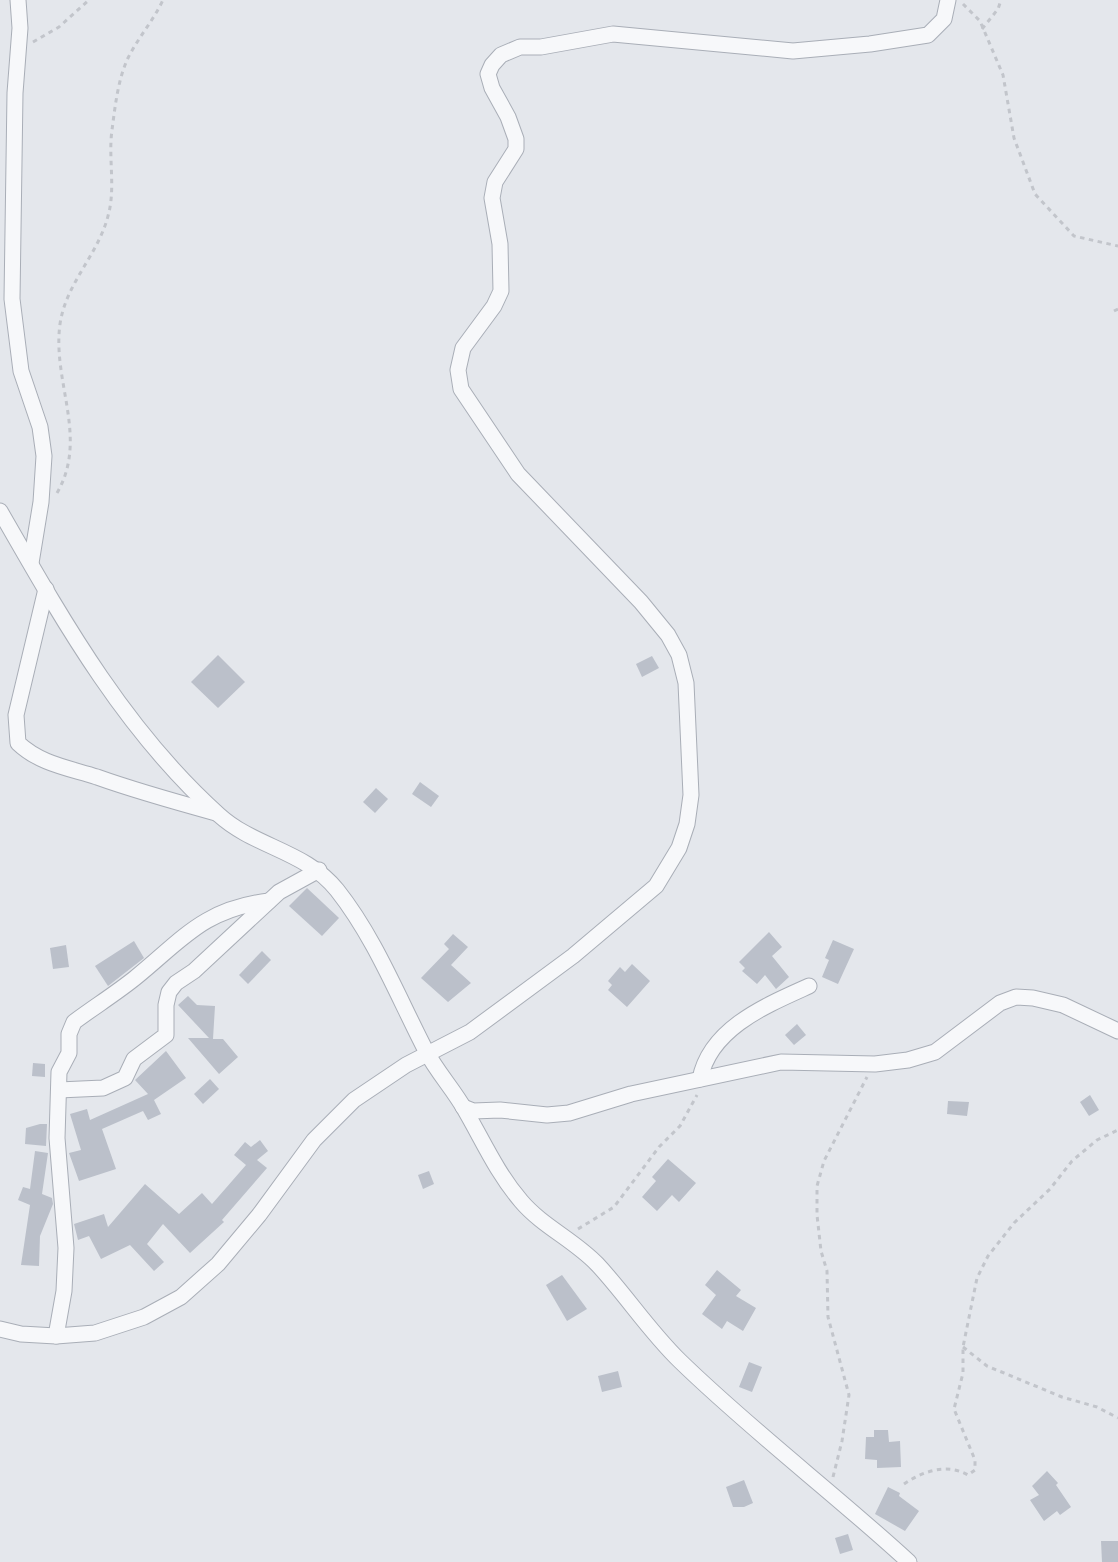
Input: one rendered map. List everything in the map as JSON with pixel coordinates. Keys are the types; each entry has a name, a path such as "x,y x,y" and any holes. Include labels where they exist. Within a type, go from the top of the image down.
{"street":[{"path":"18,0 19,51 15,93 12,299 21,371 40,427 44,456 39,519 30,563"},
{"path":"0,1329 21,1334 56,1336 95,1333 144,1317 181,1297 218,1264 260,1215 314,1140 354,1100 397,1070 470,1032 573,956 656,886 679,848 687,824 691,795 686,684 679,655 668,635 641,602 518,474 460,389 458,370 463,348 494,306 501,291 500,244 492,198 495,182 516,149 516,139 508,117 492,88 488,74 492,65 501,55 520,47 541,47 613,34 793,51 870,44 928,35 944,19 948,0"},
{"path":"0,511 100,679 151,742 216,813 245,834 319,870 337,890 372,945 427,1054 463,1107 496,1167 521,1201 537,1217 567,1237 598,1265 650,1330 752,1428 828,1490 909,1562"},
{"path":"46,590 16,715 18,743 28,752 50,763 142,793 216,813"},
{"path":"59,1090 103,1088 125,1078 134,1059 166,1035 166,1005 169,992 268,901 288,885 319,870"},
{"path":"56,1336 64,1291 66,1248 57,1138 60,1072 69,1053 69,1034 74,1022 129,983 172,944 213,916 240,904 268,901"},
{"path":"700,1079 709,1053 726,1035 753,1014 809,986"},
{"path":"463,1107 473,1111 500,1110 547,1115 569,1113 610,1099 780,1062 875,1064 934,1052 1000,1003 1016,997 1033,998 1062,1005 1118,1031"}],"path":[{"path":"19,51 59,27 89,0"},
{"path":"39,519 64,481 71,455 72,435 58,355 64,306 99,240 109,215 112,187 111,132 122,74 128,59 163,0"},
{"path":"957,0 975,14 1003,75 1014,138 1035,194 1074,236 1118,246"},
{"path":"982,29 998,9 1001,0"},
{"path":"828,1490 842,1441 849,1395 828,1317 827,1271 821,1251 817,1186 829,1151 875,1064"},
{"path":"567,1237 614,1207 658,1147 680,1126 694,1101 700,1079"},
{"path":"904,1484 919,1473 931,1470 961,1471 968,1475 975,1470 975,1460 954,1408 963,1373 963,1347 977,1278 988,1256 1014,1223 1050,1189 1072,1161 1096,1140 1117,1131"},
{"path":"963,1347 987,1366 1062,1397 1097,1407 1118,1418"}],"building":[{"path":"218,655 245,682 218,708 191,682"},
{"path":"652,656 659,668 642,677 636,664"},
{"path":"420,782 439,796 431,807 412,794"},
{"path":"376,788 388,799 375,813 363,802"},
{"path":"307,888 339,918 322,936 289,906"},
{"path":"769,932 782,947 772,956 789,977 776,989 765,975 757,984 742,971 745,968 739,962"},
{"path":"453,934 468,947 451,965 471,983 448,1002 421,978 449,949 444,944"},
{"path":"833,940 854,949 838,984 822,977 829,960 825,958"},
{"path":"134,941 144,958 108,986 95,966"},
{"path":"66,945 69,967 53,969 50,948"},
{"path":"262,951 271,960 248,984 239,975"},
{"path":"632,964 650,981 627,1007 608,990 612,985 608,981 620,967 625,972"},
{"path":"188,996 197,1005 215,1006 213,1039 223,1039 238,1057 219,1074 188,1038 209,1038 178,1005"},
{"path":"797,1024 806,1035 794,1045 785,1035"},
{"path":"166,1051 186,1078 154,1100 161,1114 148,1120 143,1111 102,1129 116,1169 79,1181 69,1153 81,1150 70,1114 87,1109 90,1120 148,1094 135,1080"},
{"path":"33,1063 45,1064 45,1077 32,1076"},
{"path":"210,1079 219,1089 203,1104 194,1094"},
{"path":"1090,1095 1099,1110 1089,1116 1080,1102"},
{"path":"948,1101 969,1102 967,1116 947,1114"},
{"path":"47,1124 46,1146 25,1144 26,1128"},
{"path":"260,1140 268,1151 257,1160 267,1168 222,1220 224,1222 190,1253 163,1224 147,1244 164,1262 154,1271 130,1245 101,1259 89,1236 78,1240 74,1224 104,1214 108,1227 145,1184 179,1214 202,1193 212,1204 246,1165 234,1155 245,1142 251,1147"},
{"path":"35,1151 48,1153 42,1194 52,1198 53,1204 40,1236 39,1266 21,1265 30,1205 18,1200 23,1187 30,1189"},
{"path":"668,1159 696,1183 679,1202 672,1195 657,1211 642,1197 656,1181 652,1177"},
{"path":"429,1171 434,1184 423,1189 418,1175"},
{"path":"717,1270 741,1290 736,1296 756,1308 743,1331 727,1321 722,1329 702,1314 716,1295 705,1285"},
{"path":"562,1275 587,1309 567,1321 546,1285"},
{"path":"749,1362 762,1367 752,1392 739,1387"},
{"path":"618,1371 622,1387 602,1392 598,1376"},
{"path":"874,1430 888,1430 889,1442 900,1441 901,1467 877,1468 877,1460 865,1459 866,1437 874,1437"},
{"path":"1047,1471 1058,1483 1056,1485 1071,1507 1060,1515 1057,1511 1044,1521 1030,1500 1039,1495 1032,1486"},
{"path":"744,1480 753,1503 744,1507 733,1507 726,1487"},
{"path":"888,1487 900,1493 899,1496 919,1511 905,1531 875,1514"},
{"path":"848,1534 853,1550 840,1554 835,1538"},
{"path":"1101,1541 1118,1541 1118,1562 1102,1562"}]}
